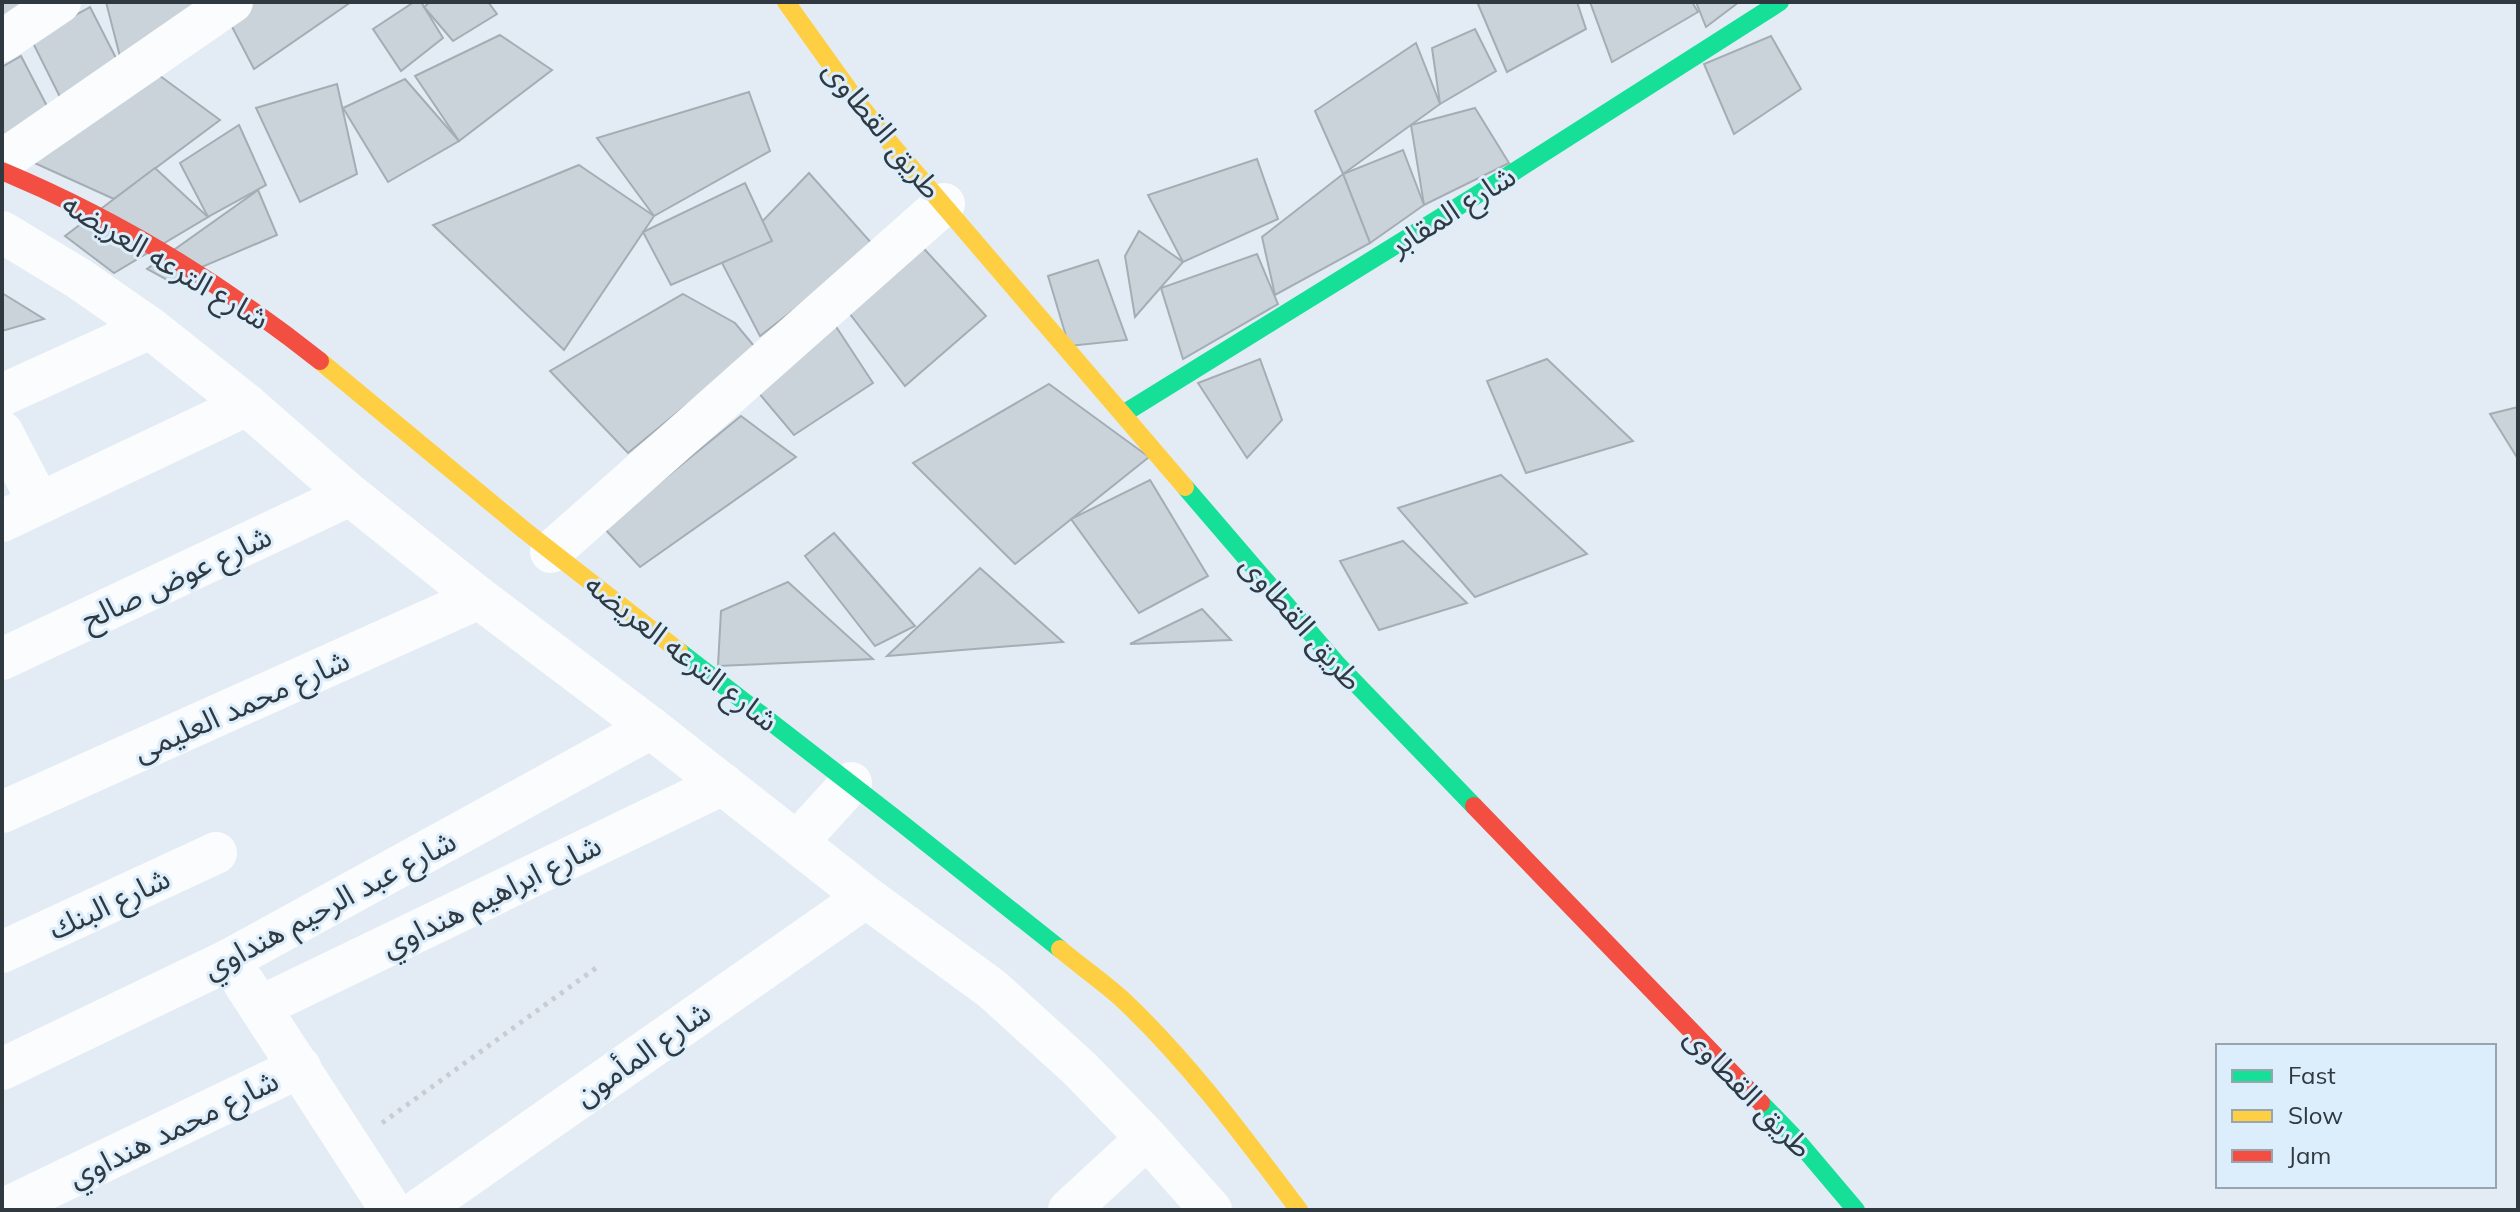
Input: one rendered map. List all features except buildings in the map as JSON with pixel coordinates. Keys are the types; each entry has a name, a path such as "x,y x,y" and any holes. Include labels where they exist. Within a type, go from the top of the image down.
{"street":[{"path":"2,41 60,2"},
{"path":"2,161 232,2"},
{"name":"طريق القطاوى","path":"786,2 859,104 1338,665 1795,1138 1856,1210"},
{"name":"شارع المقابر","path":"1123,414 1509,175 1780,2"},
{"name":"شارع الترعه العريضه","path":"2,171 38,185 118,227 253,310 331,369 551,552 851,783 1124,1001 1221,1108 1299,1210"},
{"path":"551,552 944,204"},
{"name":"شارع الترعه العريضه","path":"6,238 78,278 150,328 479,598 866,897 992,989 1079,1068 1211,1210"},
{"path":"2,395 150,328"},
{"path":"2,521 247,405"},
{"path":"2,432 39,503"},
{"name":"شارع عوض صالح","path":"2,659 350,495"},
{"name":"شارع محمد العليمى","path":"2,812 479,598"},
{"name":"شارع عبد الرحيم هنداوي","path":"2,1069 229,960 651,728"},
{"path":"797,842 851,783"},
{"name":"شارع ابراهيم هنداوي","path":"260,1007 723,784"},
{"name":"شارع البنك","path":"2,952 216,853"},
{"name":"شارع المأمون","path":"419,1210 866,897"},
{"path":"229,960 391,1210"},
{"name":"شارع محمد هنداوي","path":"2,1210 300,1067"},
{"path":"1069,1210 1147,1138"}],"path":[{"path":"348,1146 596,968"}],"traffic: fast":[{"path":"1123,414 1509,175 1780,2"},
{"path":"1185,487 1338,665 1474,806"},
{"path":"679,651 1060,949"},
{"path":"1761,1103 1856,1210"}],"traffic: slow":[{"path":"786,2 891,144 1185,487"},
{"path":"320,361 524,530 679,651"},
{"path":"1060,949 1122,999 1170,1048 1299,1210"}],"traffic: jam":[{"path":"2,171 87,210 168,255 246,306 320,361"},
{"path":"1474,806 1761,1103"}]}
